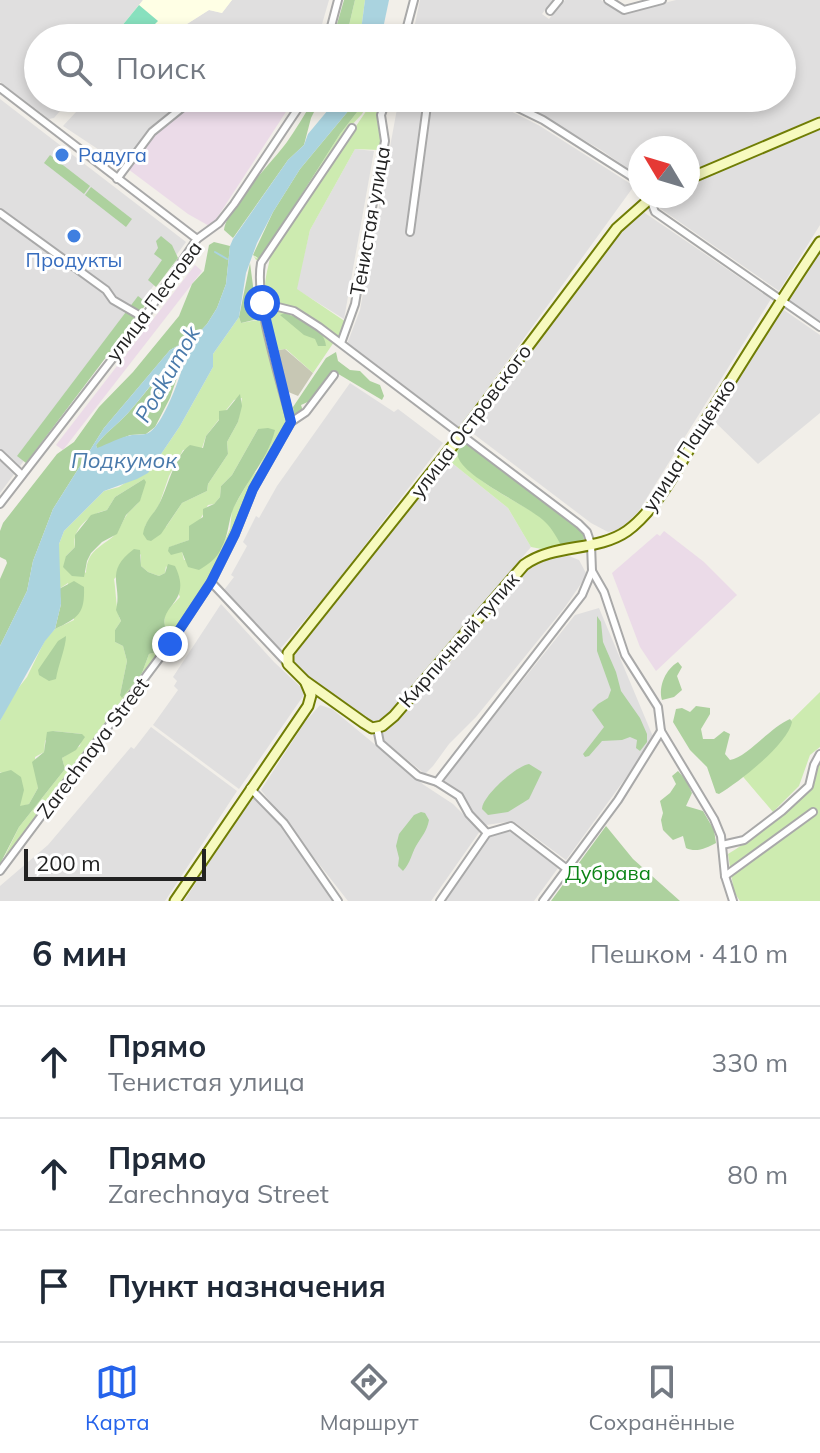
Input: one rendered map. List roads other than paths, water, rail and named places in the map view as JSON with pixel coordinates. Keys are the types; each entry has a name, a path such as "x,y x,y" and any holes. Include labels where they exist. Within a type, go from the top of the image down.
{"street":[{"path":"332,24 338,0"},
{"path":"408,24 414,0"},
{"path":"550,11 559,0"},
{"path":"608,0 624,10 662,0"},
{"path":"0,88 24,107"},
{"path":"31,112 197,239"},
{"path":"117,179 152,132 177,112"},
{"name":"улица Пестова","path":"0,504 144,318 197,239 219,223 234,204 296,112"},
{"name":"Тенистая улица","path":"341,343 355,304 361,267 369,245 370,218 385,141 382,112"},
{"path":"410,232 426,112"},
{"path":"527,112 628,174"},
{"path":"700,174 820,123"},
{"name":"Тенистая улица","path":"291,422 262,303 258,278 261,263 352,128"},
{"name":"улица Островского","path":"290,649 462,434 617,228 638,208"},
{"path":"654,208 655,212 820,327"},
{"path":"0,213 106,290 113,300 144,318"},
{"name":"улица Пащенко","path":"591,544 626,532 643,516 684,457 820,242"},
{"path":"262,303 294,311 341,343 587,532 591,544 592,571 575,608 437,782"},
{"path":"334,375 306,412 291,422 253,489 211,582 305,681 368,726 377,728 380,743 418,776 437,782 459,796 469,814 487,833"},
{"path":"0,454 22,475"},
{"name":"Кирпичный тупик","path":"377,728 394,716 524,565 542,555 591,544"},
{"path":"592,571 604,592 625,655 658,707 661,731 714,819 733,901"},
{"name":"Zarechnaya Street","path":"0,871 170,644 211,582"},
{"path":"277,652 290,649"},
{"path":"288,664 290,649"},
{"path":"175,901 308,706 311,695 305,681"},
{"path":"308,706 321,700 333,701"},
{"path":"543,901 618,800 661,731"},
{"path":"722,845 744,840 809,786 820,754"},
{"path":"250,788 284,823 338,901"},
{"path":"782,811 793,825"},
{"path":"725,876 813,812"},
{"path":"440,901 487,833 511,826 567,869"}],"water":[{"path":"365,0 389,0 384,24 362,24"},
{"name":"Подкумок","path":"326,112 347,112 300,169 273,212 246,273 239,317 213,354 213,367 155,463 148,473 104,491 64,531 59,544 61,604 55,629 45,641 0,721 0,646 27,591 33,561 53,509 104,428 170,350 197,335 207,324 226,284 233,239 288,160 304,145 308,134","holes":["187,347 179,379 162,417 148,433 128,436 97,448 100,440"]}],"waterway":[{"path":"215,252 227,259"}],"place":[{"name":"Радуга","path":"62,155"},
{"name":"Продукты","path":"74,236"}],"water label":[{"name":"Podkumok","path":"167,374"}],"park label":[{"name":"Дубрава","path":"608,873"}]}
